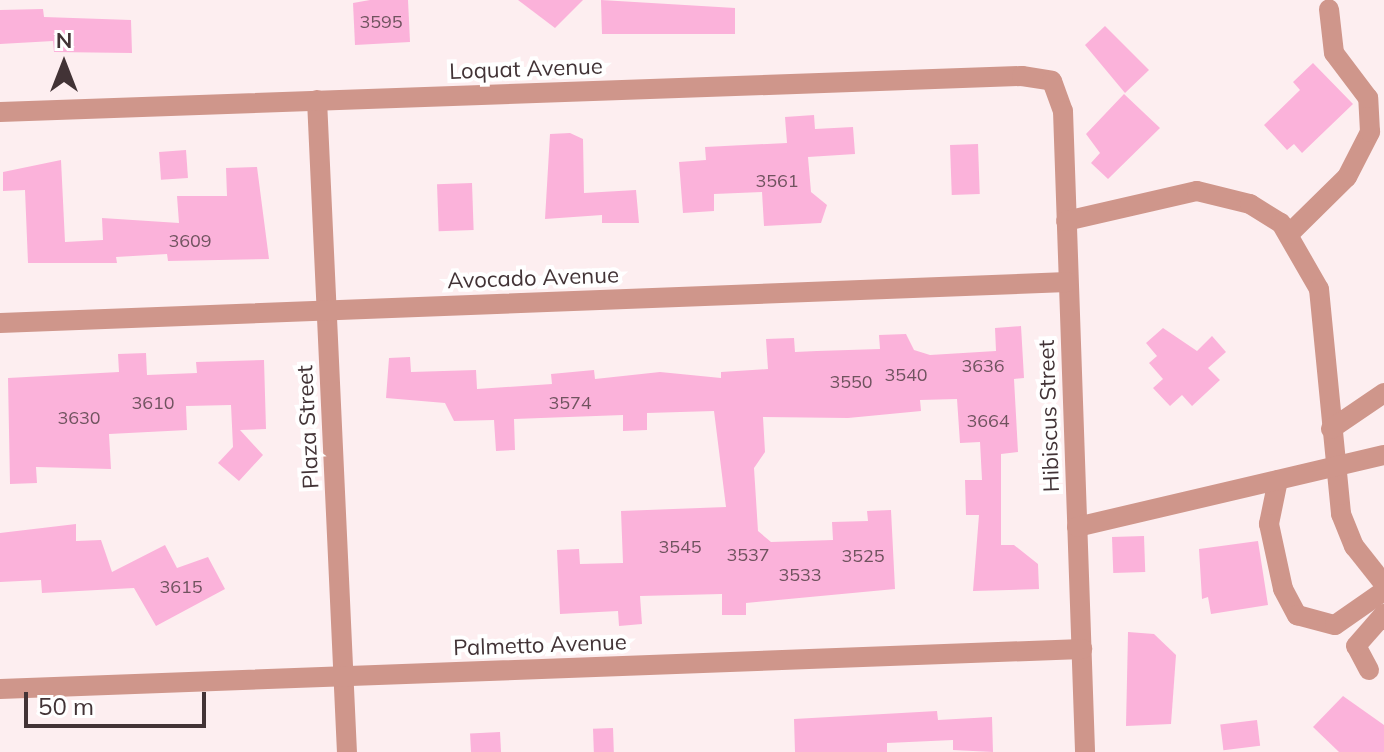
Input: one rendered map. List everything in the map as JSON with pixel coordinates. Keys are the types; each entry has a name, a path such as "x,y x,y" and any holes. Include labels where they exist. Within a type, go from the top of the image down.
{"street":[{"path":"1289,234 1347,177 1370,132 1368,98 1334,53 1329,9"},
{"name":"Loquat Avenue","path":"0,112 1022,76 1052,81"},
{"name":"Hibiscus Street","path":"1052,81 1063,111 1085,752"},
{"name":"Plaza Street","path":"317,100 347,752"},
{"path":"1066,221 1162,195 1208,192 1263,209 1289,234 1319,289 1332,466 1347,530 1384,584"},
{"name":"Avocado Avenue","path":"0,323 1067,282"},
{"path":"1331,429 1384,393"},
{"path":"1077,527 1384,455"},
{"path":"1278,480 1269,524 1285,597 1305,621 1344,621 1384,591"},
{"path":"1356,646 1384,614"},
{"path":"1344,621 1369,670"},
{"name":"Palmetto Avenue","path":"0,689 1082,649"}],"building":[{"path":"408,0 410,42 355,45 353,3"},
{"path":"518,0 583,0 555,28"},
{"path":"601,0 735,8 735,34 602,34"},
{"path":"43,9 44,17 131,20 132,53 54,52 53,41 0,44 0,10"},
{"path":"1105,26 1149,70 1125,93 1085,45"},
{"path":"1313,63 1353,104 1302,153 1294,144 1287,150 1264,125 1300,90 1293,82"},
{"path":"1124,94 1160,128 1108,179 1091,163 1100,153 1086,134"},
{"path":"814,115 815,129 853,127 855,154 808,157 811,192 827,205 821,223 764,226 762,192 714,194 714,211 683,213 679,162 706,160 705,147 787,143 785,117"},
{"path":"570,133 583,139 584,193 636,190 639,223 602,223 602,215 545,219 550,134"},
{"path":"978,144 980,194 952,195 950,145"},
{"path":"186,150 188,178 161,180 159,152"},
{"path":"61,160 65,242 103,240 102,218 179,223 177,196 227,196 226,168 257,167 269,259 168,261 167,254 116,257 117,263 28,263 25,190 3,191 3,172"},
{"path":"472,183 474,230 439,231 437,184"},
{"path":"1021,326 1024,378 1014,379 1018,452 1001,454 1001,545 1014,545 1038,564 1039,589 973,591 979,515 966,515 965,480 982,480 980,442 960,443 957,399 920,400 921,411 848,418 763,417 765,452 754,468 758,531 771,542 833,540 832,522 868,521 867,511 891,510 895,589 746,603 746,615 722,615 722,594 640,596 642,624 619,626 618,611 560,614 557,550 579,549 580,564 623,563 621,511 726,507 714,411 647,413 647,430 623,431 623,415 514,419 515,450 496,451 494,420 454,421 445,403 386,398 389,358 410,357 411,372 476,370 477,389 552,384 551,374 594,370 595,379 660,372 721,378 721,372 768,369 766,339 794,338 795,352 880,349 879,335 906,334 914,350 930,355 996,351 995,328"},
{"path":"1163,328 1197,351 1212,336 1226,352 1208,368 1220,380 1192,406 1182,395 1170,406 1153,388 1163,379 1149,363 1157,356 1146,343"},
{"path":"146,353 147,375 197,373 196,362 264,360 266,429 240,430 263,455 239,481 218,463 233,447 231,405 186,406 187,430 109,434 111,469 36,467 37,483 10,484 8,378 119,372 118,354"},
{"path":"76,524 76,541 101,540 112,572 165,545 177,568 208,557 225,589 156,626 134,588 42,593 41,580 0,582 0,533"},
{"path":"1144,536 1145,572 1113,573 1112,537"},
{"path":"1258,541 1268,605 1211,614 1208,597 1202,599 1199,549"},
{"path":"1128,632 1154,634 1176,655 1171,724 1126,726"},
{"path":"1343,696 1384,725 1384,752 1339,752 1313,727"},
{"path":"937,711 938,720 992,717 993,752 953,750 953,740 887,743 887,752 795,752 794,719"},
{"path":"1257,720 1260,746 1223,750 1220,725"},
{"path":"613,728 614,752 594,752 593,729"},
{"path":"500,732 501,752 471,752 470,734"}]}
